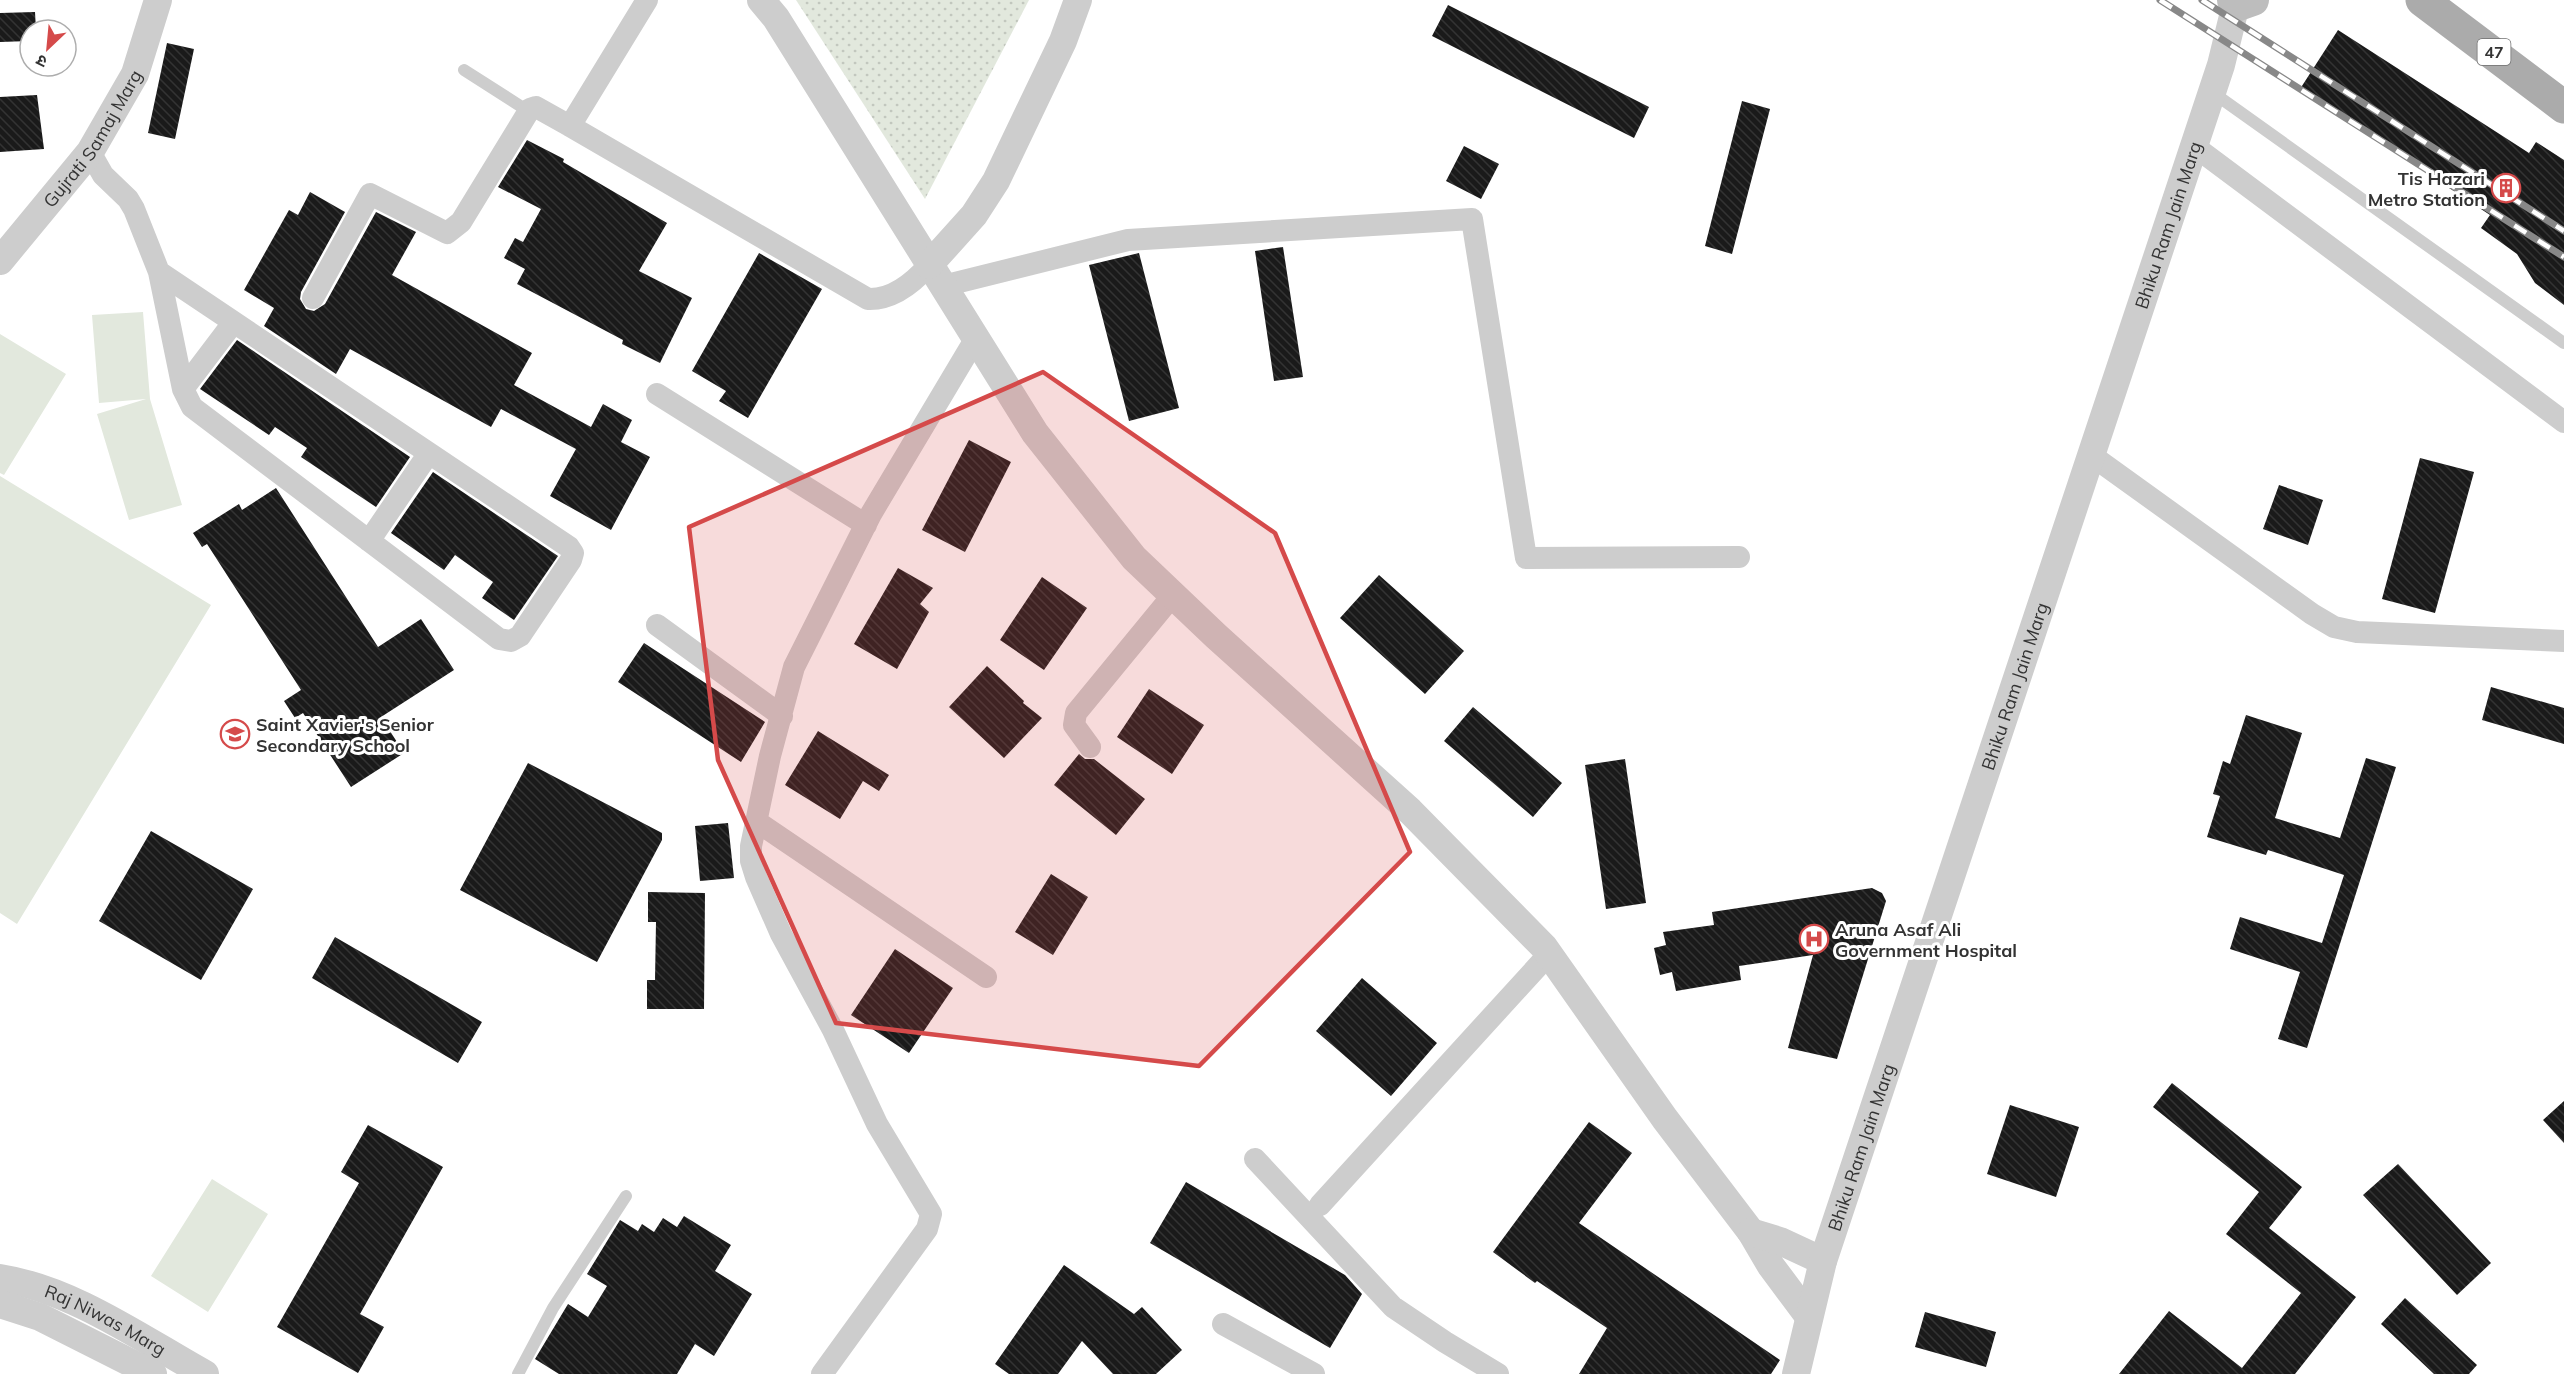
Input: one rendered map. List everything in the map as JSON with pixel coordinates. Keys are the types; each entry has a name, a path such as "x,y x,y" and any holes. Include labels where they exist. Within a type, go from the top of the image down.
{"main road":[{"name":"47","path":"2422,0 2564,107"},
{"name":"47","path":"2461,0 2564,80"}],"street":[{"name":"Gujrati Samaj Marg","path":"0,261 90,152 135,74 158,0"},
{"path":"570,126 647,0"},
{"path":"761,0 776,18 1035,433 1134,558 1410,811 1549,954 1665,1119 1751,1232 1771,1266 1809,1317"},
{"path":"936,276 996,181 1063,41 1078,0"},
{"name":"Bhiku Ram Jain Marg","path":"1796,1374 1823,1261 2240,2"},
{"path":"313,298 370,194 447,233 460,222 528,111 536,107 868,299 882,297 910,284 936,276 1128,240 1472,219 1526,558 1739,557"},
{"path":"2194,146 2564,422"},
{"path":"90,152 104,175 128,199 159,272 183,389 192,407 500,639 514,640 571,560 573,553 569,547 159,272"},
{"path":"183,389 233,323"},
{"path":"822,1374 927,1229 931,1215 878,1124 833,1030 781,934 756,877 751,861 751,846 770,756 798,658 866,525 976,338"},
{"path":"657,394 866,525"},
{"path":"369,541 429,453"},
{"path":"2091,455 2312,615 2334,627 2356,632 2564,641"},
{"path":"1090,747 1074,725 1073,720 1076,713 1173,595"},
{"path":"657,625 782,716"},
{"path":"756,821 986,976"},
{"path":"1320,1205 1549,954"},
{"path":"1255,1159 1393,1306 1445,1342 1498,1374"},
{"path":"1751,1232 1780,1241 1823,1261"},
{"name":"Raj Niwas Marg","path":"0,1278 50,1290 206,1374"},
{"name":"Raj Niwas Marg","path":"0,1304 40,1317 153,1374"},
{"path":"1223,1324 1314,1374"}],"lane":[{"path":"464,70 528,111"},
{"path":"2212,92 2564,343"},
{"path":"518,1374 553,1308 626,1196"}],"highlighted area":[{"path":"1043,372 1275,533 1410,852 1199,1066 836,1023 718,760 689,527"}],"shaded area":[{"path":"796,0 1029,0 925,199"},
{"path":"143,312 150,399 182,505 129,520 97,414 146,399 99,403 92,315"},
{"path":"0,334 66,374 4,475 0,473"},
{"path":"0,476 211,605 17,924 0,913"},
{"path":"212,1179 268,1214 208,1312 151,1276"}],"building":[{"path":"1448,5 1649,107 1634,138 1432,36"},
{"path":"35,12 35,18 18,18 18,41 0,42 0,13"},
{"name":"Tis Hazari Metro Station","path":"2338,30 2529,153 2536,142 2564,160 2564,305 2535,283 2517,254 2481,228 2490,215 2300,89"},
{"path":"167,43 194,49 175,139 148,133"},
{"path":"37,95 44,149 0,152 0,97"},
{"path":"1742,101 1770,109 1732,254 1705,246"},
{"path":"527,140 564,159 563,162 667,223 639,271 692,298 660,363 622,344 623,340 517,284 525,269 504,258 515,238 523,242 541,209 498,187"},
{"path":"1464,146 1499,164 1481,199 1446,181"},
{"path":"310,192 345,212 301,292 300,299 306,309 314,311 325,304 376,212 416,232 392,275 532,353 514,385 591,427 603,404 632,420 621,442 650,457 611,530 550,496 576,449 501,409 491,427 350,349 336,374 264,326 274,308 244,290 289,210 298,215"},
{"path":"1283,247 1303,377 1274,381 1255,251"},
{"path":"759,253 822,289 748,418 719,401 726,391 692,371"},
{"path":"1139,253 1179,408 1129,421 1089,265"},
{"path":"237,340 410,457 376,507 301,457 307,448 275,427 269,435 200,389"},
{"path":"969,440 1011,462 965,552 922,530"},
{"path":"2420,458 2474,472 2435,613 2382,599"},
{"path":"433,472 558,556 514,620 482,598 493,582 455,555 444,570 391,533"},
{"path":"2279,485 2323,500 2308,545 2263,529"},
{"path":"276,488 378,647 421,619 454,670 381,717 404,753 351,787 303,713 295,718 284,701 301,690 207,544 202,547 193,533 239,504 242,510"},
{"path":"898,568 933,588 920,604 929,612 897,669 854,644"},
{"path":"1379,575 1464,651 1425,694 1340,618"},
{"path":"1042,577 1087,608 1044,670 1000,640"},
{"path":"644,643 765,722 741,762 618,682"},
{"path":"987,666 1024,701 1023,703 1042,718 1004,758 949,707"},
{"path":"2491,687 2564,708 2564,744 2482,720"},
{"path":"1149,689 1204,725 1172,774 1117,737"},
{"path":"1473,707 1562,783 1533,817 1444,741"},
{"path":"2246,715 2302,733 2275,818 2340,838 2366,758 2396,767 2307,1048 2278,1039 2300,972 2230,949 2240,917 2322,943 2344,875 2268,850 2266,855 2207,837 2220,796 2213,794 2223,761 2230,764"},
{"path":"818,731 889,775 879,791 863,781 840,819 785,785"},
{"path":"1079,754 1085,759 1094,759 1145,799 1116,835 1054,785"},
{"path":"1625,759 1646,903 1606,909 1585,765"},
{"path":"528,763 662,833 662,840 597,962 460,890"},
{"path":"728,823 734,878 700,881 695,826"},
{"path":"151,831 253,889 201,980 99,921"},
{"path":"1051,874 1088,897 1053,955 1015,932"},
{"path":"1872,888 1882,893 1886,901 1837,1059 1788,1048 1813,955 1739,966 1741,980 1676,991 1672,972 1660,975 1654,948 1666,945 1663,932 1714,925 1712,912"},
{"path":"648,892 705,893 704,1009 647,1009 647,980 655,980 656,922 648,922"},
{"path":"335,937 482,1022 458,1063 312,978"},
{"path":"895,949 953,988 909,1053 851,1015"},
{"path":"1362,978 1437,1043 1391,1096 1316,1031"},
{"path":"2172,1083 2302,1187 2269,1228 2356,1297 2295,1374 2119,1374 2169,1311 2242,1368 2301,1293 2226,1234 2259,1192 2153,1107"},
{"path":"2564,1101 2564,1143 2543,1120"},
{"path":"2010,1105 2079,1127 2056,1197 1987,1174"},
{"path":"1589,1122 1632,1153 1579,1223 1780,1360 1771,1374 1579,1374 1607,1328 1537,1281 1535,1283 1493,1252"},
{"path":"368,1125 443,1167 360,1314 384,1327 358,1373 277,1327 359,1183 341,1172"},
{"path":"2398,1164 2491,1263 2457,1295 2363,1195"},
{"path":"1186,1182 1345,1275 1362,1294 1330,1348 1150,1243"},
{"path":"684,1216 731,1245 715,1271 752,1294 714,1356 695,1344 677,1374 559,1374 535,1359 568,1304 588,1317 607,1286 587,1274 620,1220 638,1231 642,1224 654,1232 663,1218 677,1227"},
{"path":"1064,1265 1134,1314 1142,1307 1182,1350 1156,1374 1113,1374 1082,1341 1058,1374 1009,1374 995,1364"},
{"path":"2405,1298 2477,1365 2469,1374 2434,1374 2381,1324"},
{"path":"1925,1312 1996,1332 1986,1367 1915,1347"}],"railway":[{"path":"2160,0 2564,257"},
{"path":"2202,0 2564,231"}],"place":[{"name":"Tis Hazari Metro Station","path":"2506,188"},
{"name":"Saint Xavier's Senior Secondary School","path":"235,734"},
{"name":"Aruna Asaf Ali Government Hospital","path":"1814,939"}]}
